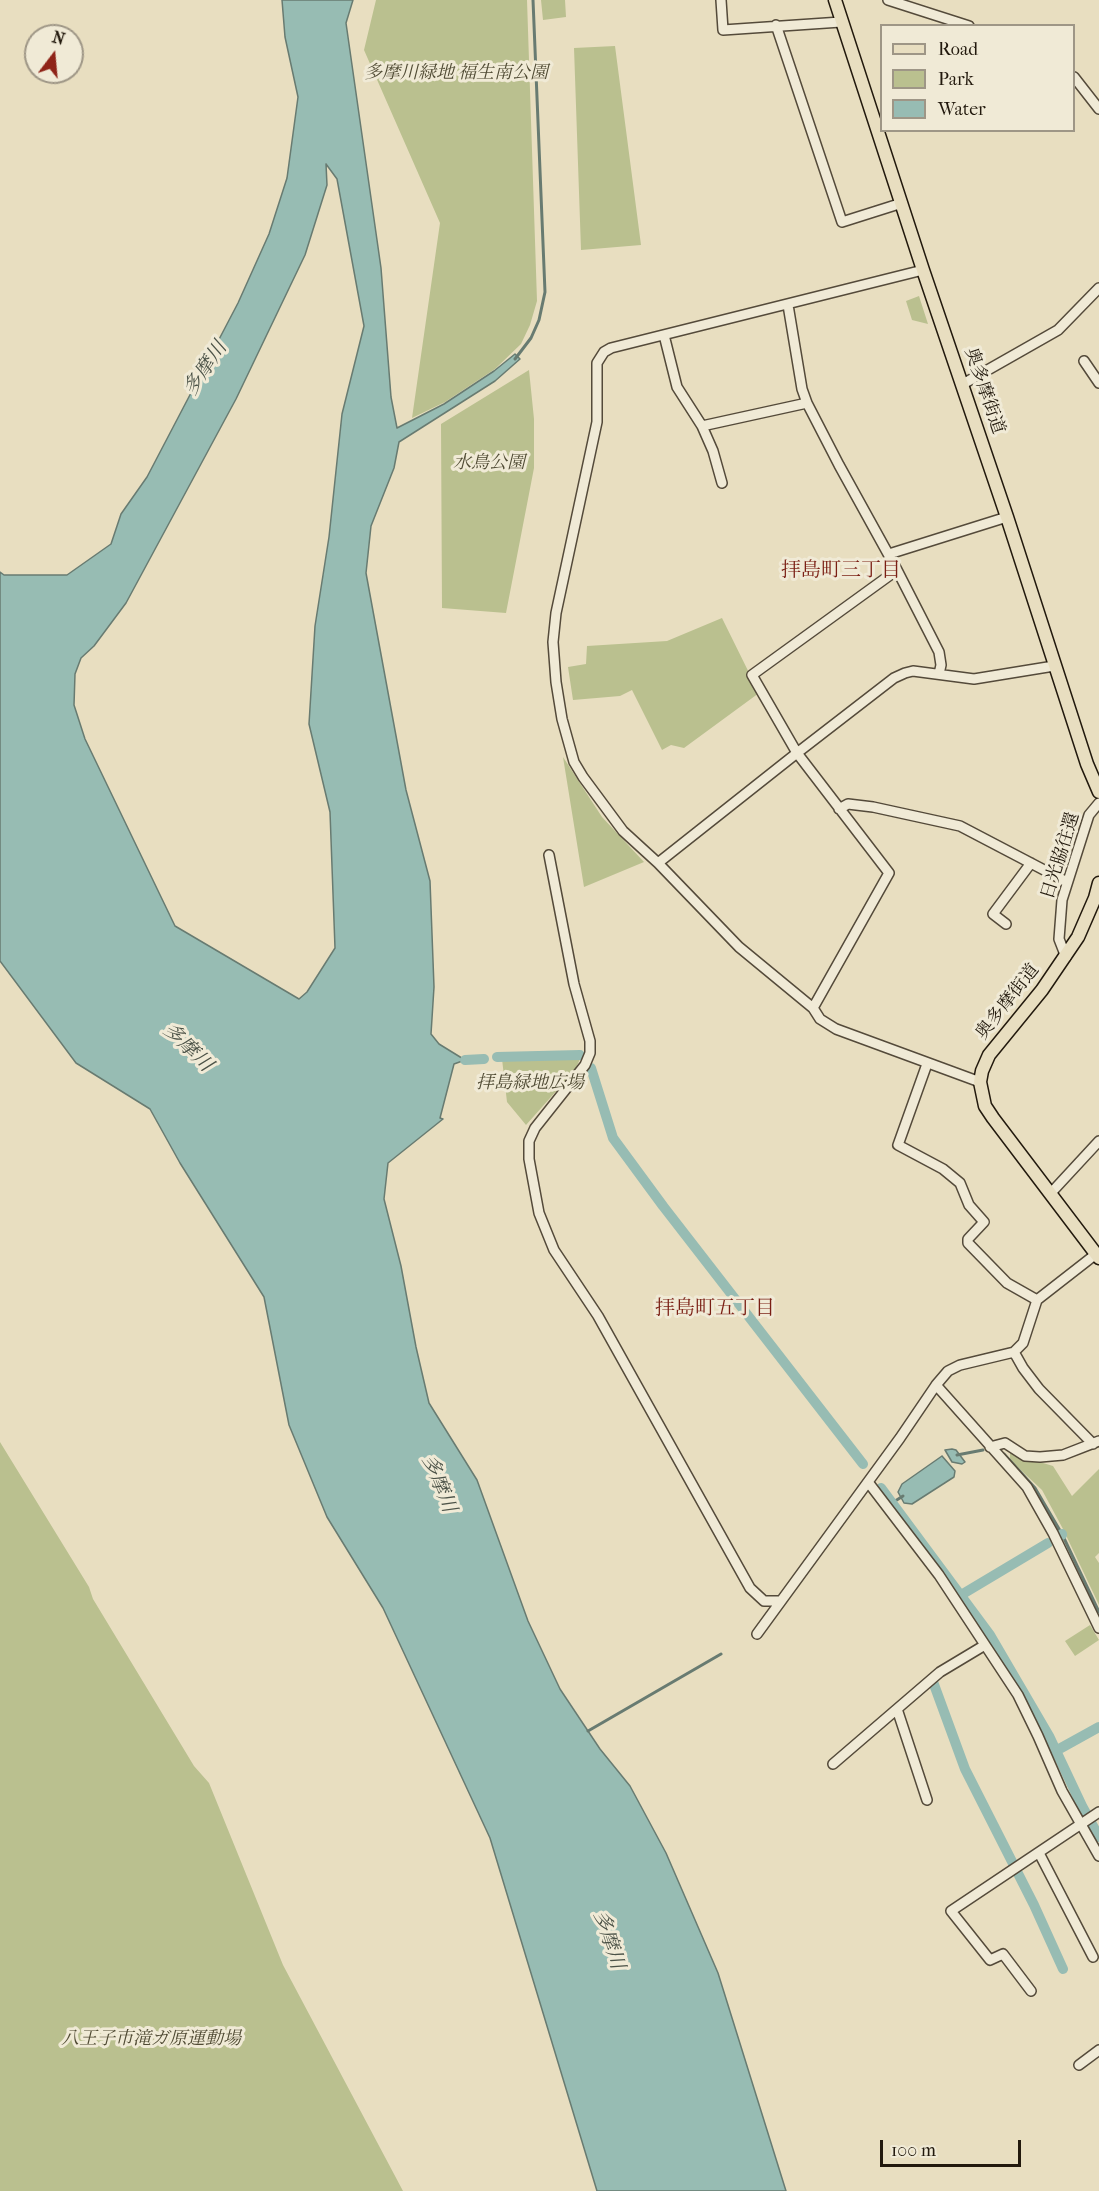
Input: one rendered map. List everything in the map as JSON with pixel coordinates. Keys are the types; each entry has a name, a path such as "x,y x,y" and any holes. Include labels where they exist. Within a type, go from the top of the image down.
{"main road":[{"name":"奥多摩街道","path":"835,0 1007,517 1054,666 1087,764 1099,792"},
{"name":"奥多摩街道","path":"980,1082 989,1055 1066,957 1087,919 1099,883"},
{"path":"980,1082 985,1106 1098,1256"}],"street":[{"path":"721,0 723,30 841,21"},
{"path":"888,0 909,4 964,24"},
{"path":"776,25 842,222 902,203"},
{"path":"1075,78 1099,109"},
{"path":"923,270 788,306 610,348 604,352 597,361 597,422 556,614 554,642 556,682 562,719 574,762 623,831 658,863 739,946 813,1008 820,1019 836,1029 980,1082"},
{"path":"963,384 1058,330 1099,288"},
{"path":"788,306 802,389 807,403 939,652 939,674"},
{"path":"664,335 677,387 702,426 722,483"},
{"path":"1084,361 1099,383"},
{"path":"702,426 807,403"},
{"path":"888,554 1007,517"},
{"path":"813,1008 889,873 797,753 752,675 897,570"},
{"path":"658,863 894,678 914,671 952,678 974,679 1054,666"},
{"name":"日光脇往還","path":"1066,957 1059,939 1062,900 1089,815 1099,803"},
{"path":"839,809 848,804 873,807 960,826 1067,882"},
{"path":"549,855 574,984 590,1041 590,1053 585,1065 535,1128 529,1141 529,1159 538,1213 554,1250 598,1316 750,1588 764,1601 780,1601"},
{"path":"1006,924 993,914 1031,863"},
{"path":"927,1064 898,1145 942,1169 960,1183 969,1206 984,1222 968,1239 968,1243 1007,1283 1037,1300"},
{"path":"1050,1194 1099,1141"},
{"path":"757,1634 936,1384 948,1371 960,1365 1014,1352 1023,1343 1037,1300 1098,1256"},
{"path":"990,1447 1005,1443 1025,1456 1040,1457 1063,1455 1096,1442 1039,1389 1014,1352"},
{"path":"936,1384 1027,1487 1053,1533 1099,1628"},
{"path":"868,1482 939,1575 1018,1695 1062,1791 1083,1822 1099,1856"},
{"path":"833,1764 939,1672 985,1645"},
{"path":"897,1709 927,1800"},
{"path":"1031,1991 1003,1954 990,1960 951,1911 1015,1870 1096,1813 1099,1824"},
{"path":"1039,1853 1093,1957"},
{"path":"1079,2065 1099,2050"}],"green space":[{"name":"多摩川緑地 福生南公園","path":"376,0 527,0 537,301 530,325 521,344 495,369 445,402 412,418 440,223 364,50"},
{"path":"541,0 565,0 566,17 543,20"},
{"path":"615,46 641,245 581,250 574,48"},
{"path":"919,296 928,324 912,320 906,301"},
{"name":"水鳥公園","path":"529,370 534,419 534,468 506,613 442,608 441,424"},
{"path":"722,618 759,693 684,748 671,745 662,750 632,690 620,696 573,700 568,667 586,664 587,646 667,641"},
{"path":"563,757 602,817 644,862 584,887"},
{"name":"拝島緑地広場","path":"502,1059 580,1059 575,1070 526,1125 507,1102"},
{"name":"八王子市滝ガ原運動場","path":"0,1442 89,1587 93,1599 194,1766 209,1783 283,1965 403,2191 0,2191"},
{"path":"1010,1453 1053,1466 1072,1496 1099,1469 1099,1553 1095,1557 1099,1563 1099,1605 1042,1490 1010,1460"},
{"path":"1090,1625 1099,1640 1075,1656 1065,1641"}],"water":[{"name":"多摩川","path":"282,0 353,0 346,23 381,268 391,397 397,428 444,404 494,371 515,354 520,359 495,381 399,442 394,468 371,526 366,573 406,790 430,881 434,987 431,1034 439,1044 465,1060 454,1064 440,1118 443,1119 388,1163 384,1199 401,1266 429,1403 477,1480 528,1621 560,1689 600,1749 630,1786 666,1853 718,1973 786,2191 597,2191 490,1838 383,1608 327,1517 289,1425 264,1297 180,1163 150,1109 76,1063 0,961 0,572 4,575 67,575 111,544 121,514 147,477 238,303 269,234 287,178 298,97 285,37","holes":["326,164 337,179 364,326 342,414 329,537 315,626 309,724 330,812 335,948 307,992 299,999 175,926 85,739 74,705 75,674 81,658 94,646 126,603 236,399 305,255 327,185"]},
{"path":"945,1450 956,1450 965,1462 962,1464 952,1462"},
{"path":"942,1456 955,1471 954,1477 912,1504 904,1503 898,1492 902,1484"}],"waterway":[{"path":"515,359 531,338 539,320 545,292 533,0"},
{"path":"497,1057 580,1055"},
{"path":"465,1060 484,1059"},
{"path":"591,1068 613,1138 863,1464"},
{"path":"957,1455 983,1450"},
{"path":"1004,1454 1035,1488 1062,1534 1099,1612"},
{"path":"881,1488 990,1635 1049,1736 1099,1837"},
{"path":"892,1503 903,1496"},
{"path":"961,1595 1048,1543"},
{"path":"588,1731 721,1654"},
{"path":"932,1679 965,1769 1034,1905 1063,1969"},
{"path":"1061,1748 1099,1727"}],"district":[{"name":"拝島町三丁目","path":"841,571"},
{"name":"拝島町五丁目","path":"715,1309"}]}
